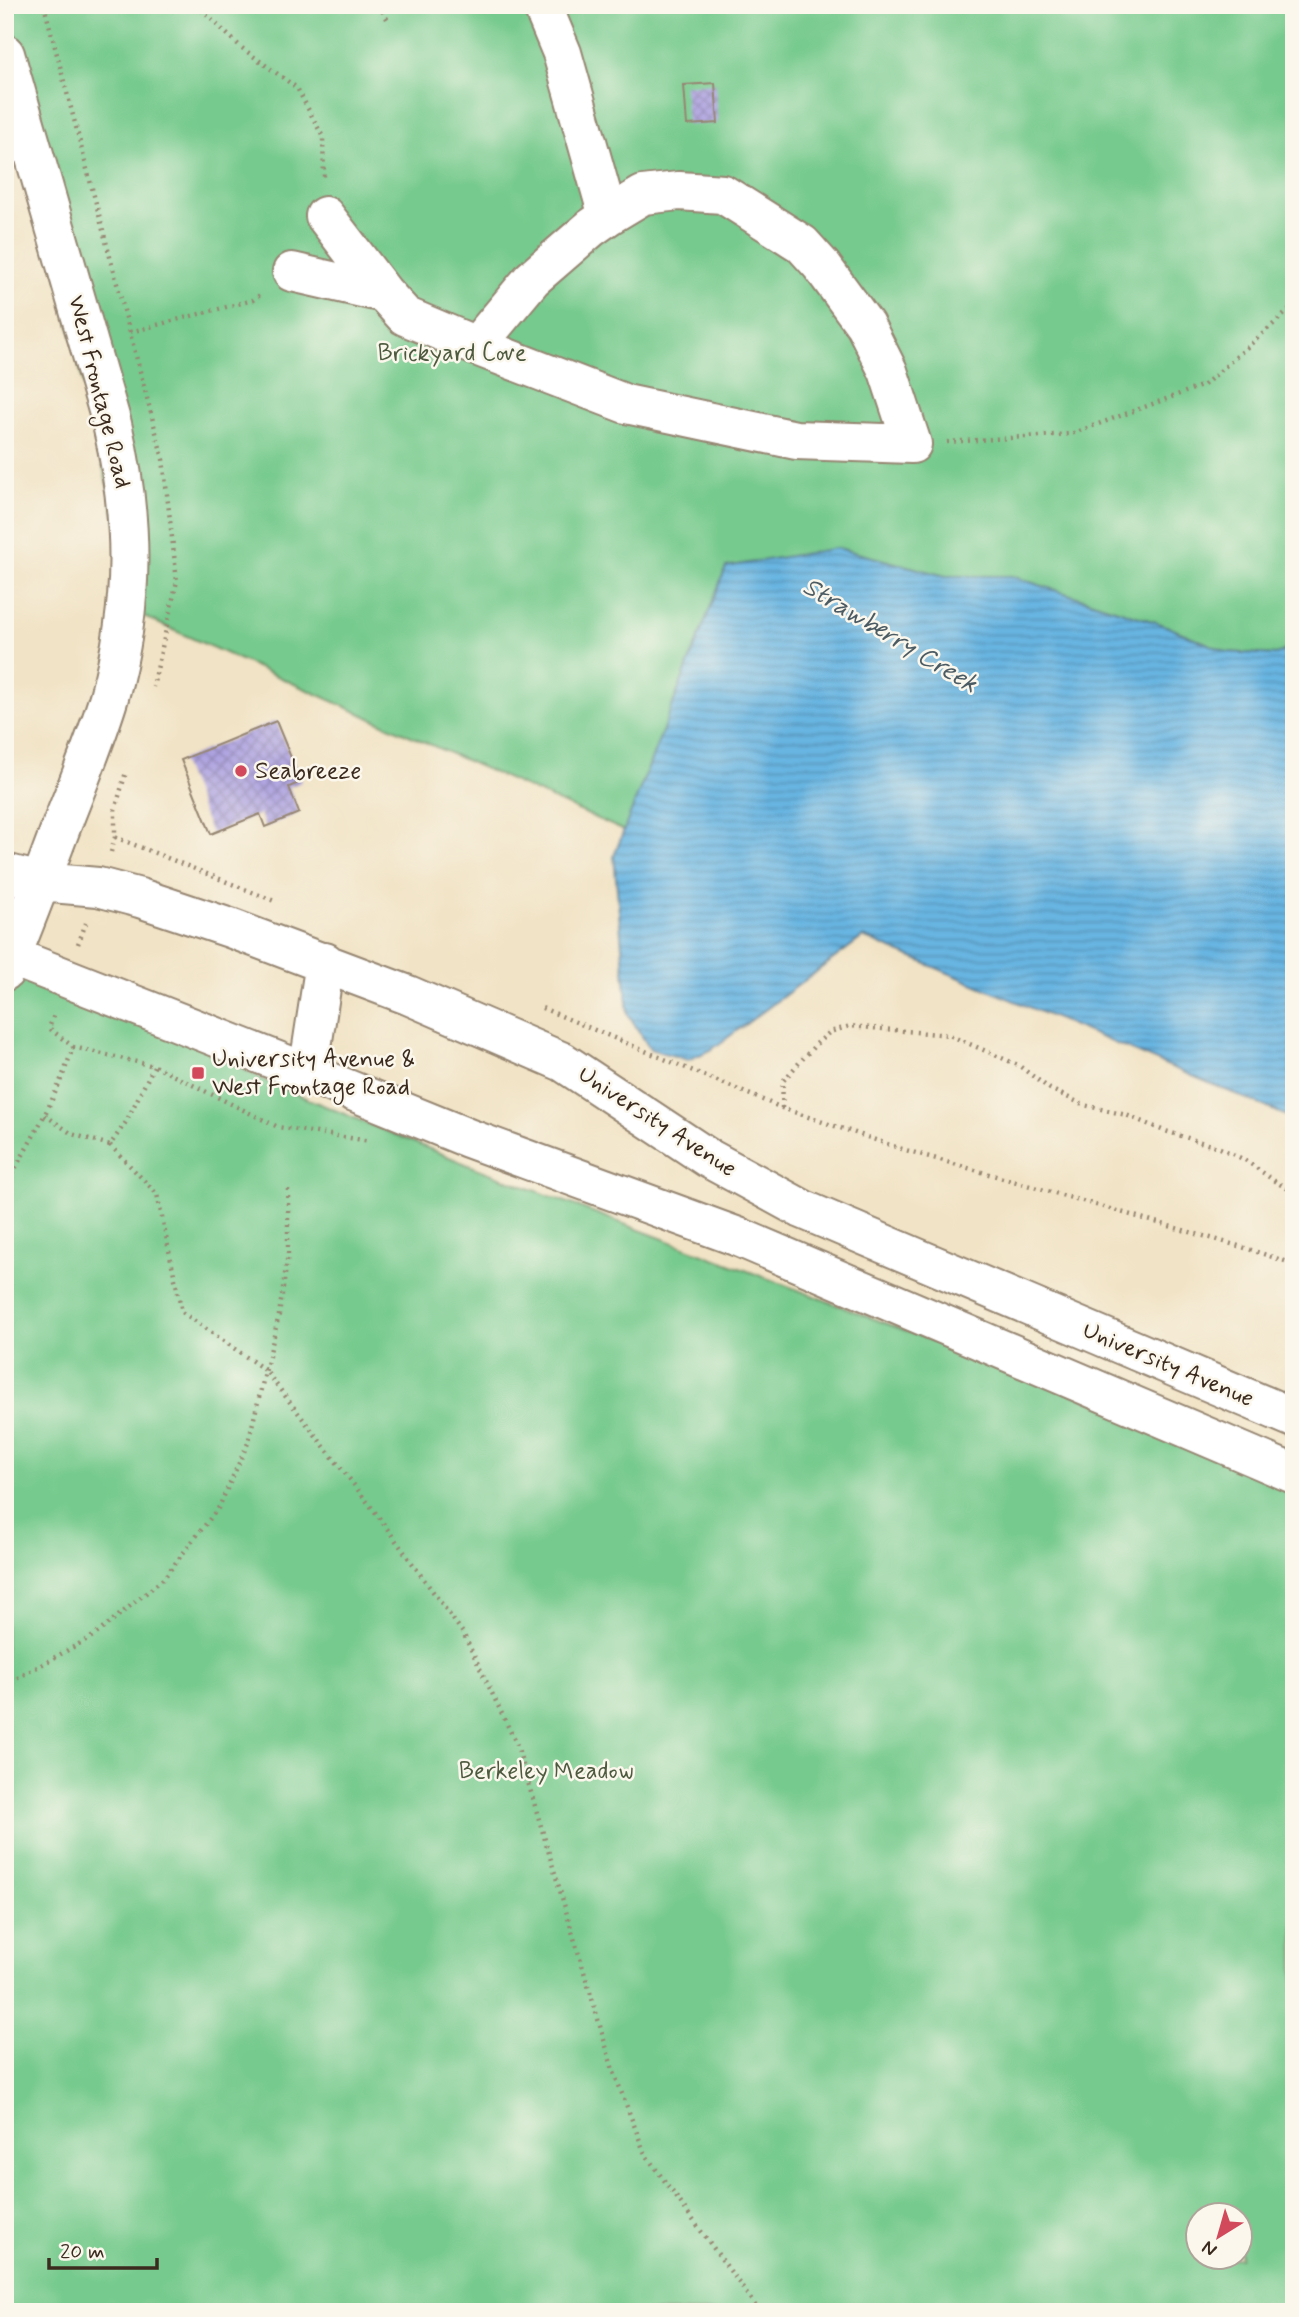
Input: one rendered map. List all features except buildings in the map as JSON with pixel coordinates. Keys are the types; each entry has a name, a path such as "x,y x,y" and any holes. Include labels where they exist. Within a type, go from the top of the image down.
{"street":[{"path":"542,5 562,53 608,216"},
{"name":"West Frontage Road","path":"5,54 112,424 122,467 130,542 126,609 108,698 23,877 7,961"},
{"path":"325,216 405,316 476,346 626,404 796,440 912,444 888,371 864,326 821,265 802,244 723,194 679,191 643,195 608,216 532,279 476,346"},
{"path":"292,272 384,293"},
{"name":"University Avenue","path":"23,877 98,887 230,928 325,962 563,1062 708,1158 802,1209 1294,1418"},
{"name":"University Avenue","path":"7,961 308,1073 468,1138 741,1238 1294,1474"},
{"path":"308,1073 325,962"}],"path":[{"path":"196,5 242,48 298,88 323,136 325,216"},
{"path":"379,5 389,22"},
{"path":"130,332 253,300 292,272"},
{"path":"912,444 1071,434 1204,385 1294,306"},
{"path":"566,1018 764,1101 902,1149 1294,1264"},
{"path":"782,1108 783,1081 830,1032 850,1026 948,1035 1018,1065 1050,1089 1084,1105 1126,1115 1220,1148 1245,1160 1294,1192"},
{"path":"73,1047 154,1066 278,1127 382,1143"},
{"path":"110,1145 126,1122 154,1066"},
{"path":"45,1115 72,1133 110,1145 157,1194 182,1312 265,1370 375,1512 463,1633 517,1745 614,2070 645,2154 760,2312"},
{"path":"5,1685 95,1635 163,1579 219,1507 248,1443 279,1315 288,1254 288,1189"}],"green space":[{"name":"Brickyard Cove","path":"5,5 1294,5 1294,645 1276,655 1227,652 1161,624 1011,576 945,576 837,548 629,833 126,609 129,576 5,54"},
{"name":"Berkeley Meadow","path":"5,971 67,977 274,1085 471,1166 1294,1478 1294,2312 5,2312"}],"water":[{"name":"Strawberry Creek","path":"837,548 945,576 1011,576 1161,624 1227,652 1276,655 1294,645 1294,1119 863,937 711,1050 688,1060 650,1049 628,1014 614,856 726,567"}],"place":[{"name":"Seabreeze","path":"241,771"},
{"name":"University Avenue & West Frontage Road","path":"198,1073"}]}
